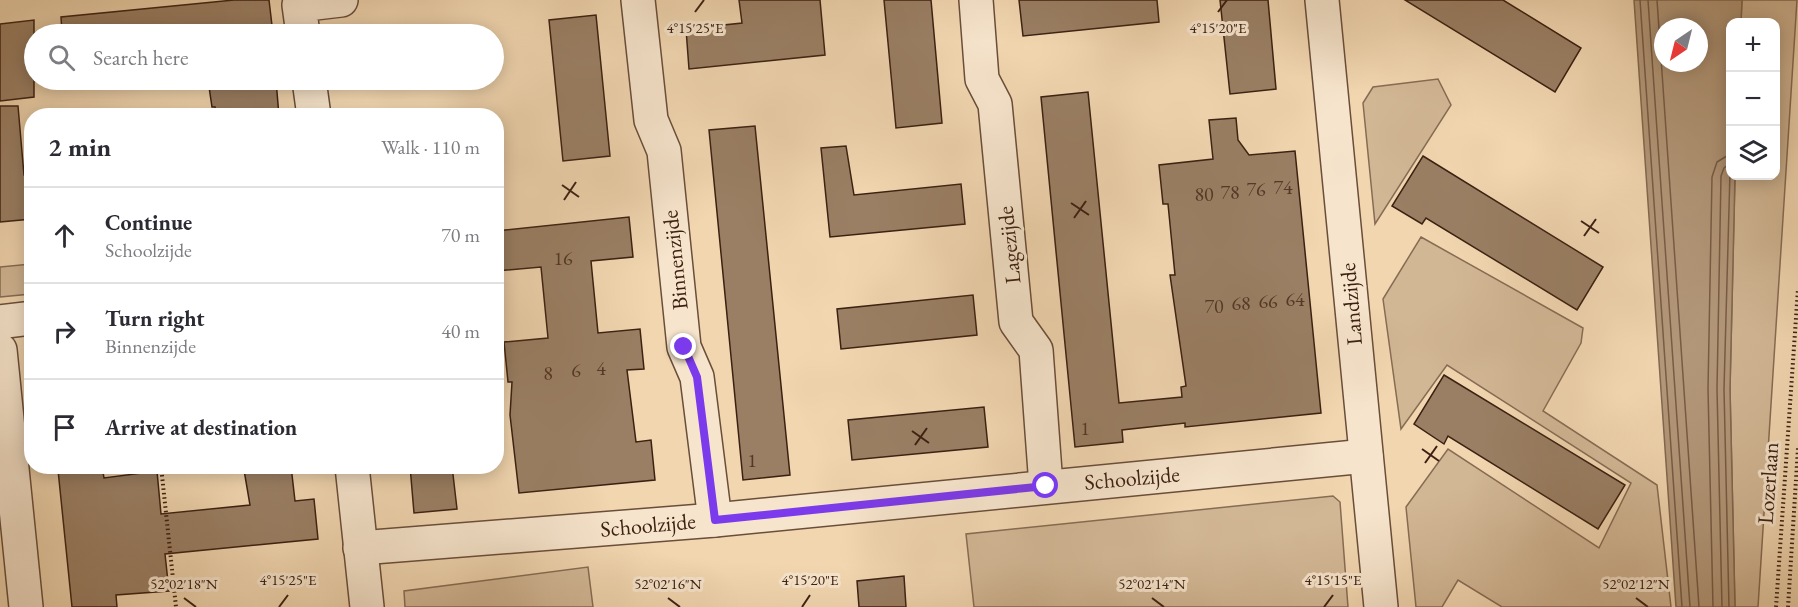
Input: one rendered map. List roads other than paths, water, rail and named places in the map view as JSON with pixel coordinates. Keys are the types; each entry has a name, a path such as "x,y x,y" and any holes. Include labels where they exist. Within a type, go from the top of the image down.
{"street":[{"path":"301,20 341,0"},
{"name":"Binnenzijde","path":"638,0 651,120 664,151 684,347 697,377 715,520"},
{"name":"Lagezijde","path":"976,0 982,79 995,104 1016,322 1036,350 1046,486"},
{"name":"Landzijde","path":"1322,0 1381,607"},
{"path":"310,90 313,108"},
{"path":"0,321 24,319"},
{"path":"0,350 26,607"},
{"name":"Schoolzijde","path":"360,548 715,520 1366,456"},
{"path":"353,474 367,607"}],"water":[{"path":"1634,0 1742,0 1741,18 1726,18 1726,180 1735,180 1730,389 1735,607 1676,607"}]}
